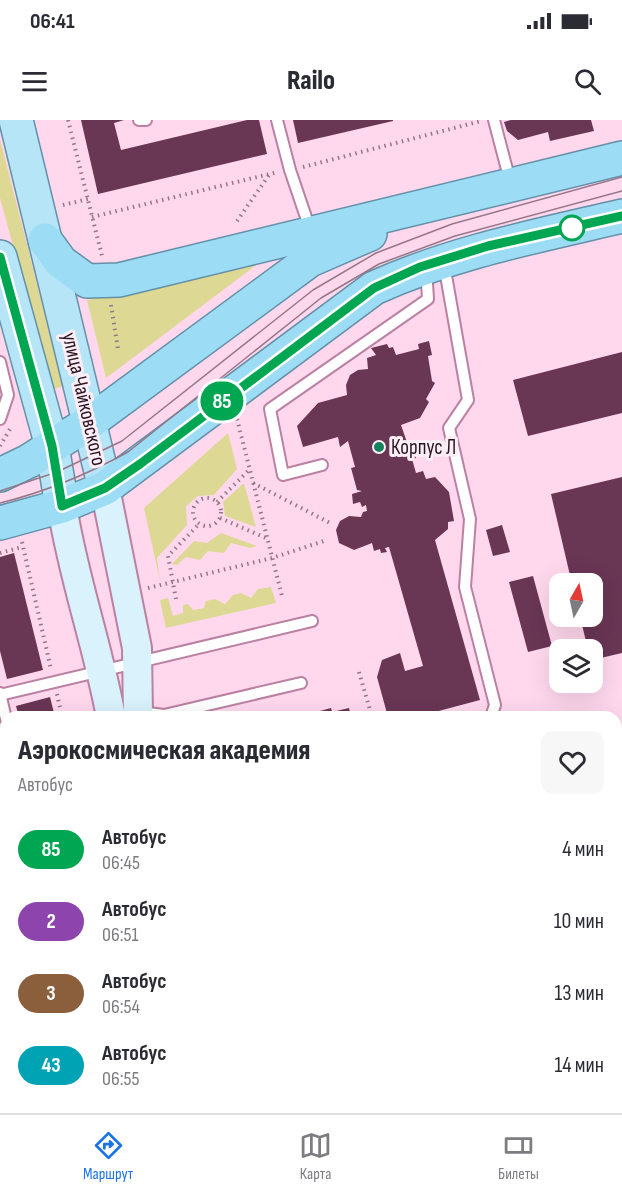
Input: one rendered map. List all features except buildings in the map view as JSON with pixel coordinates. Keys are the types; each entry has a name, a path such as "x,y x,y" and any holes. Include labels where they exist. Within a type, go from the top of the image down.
{"highway":[{"path":"45,240 61,262 87,281 119,280 622,158"},
{"path":"0,475 29,461 90,422 310,260 443,203"},
{"path":"0,523 62,506 105,488 374,288 431,264 488,246 622,216"}],"main road":[{"name":"улица Чайковского","path":"16,120 105,488 138,661 130,711"},
{"name":"улица Чайковского","path":"0,257 52,446 67,538 102,670 127,711"}],"lane":[{"path":"139,120 146,120"},
{"path":"277,120 290,170 311,232"},
{"path":"494,120 511,184"},
{"path":"322,465 283,475 270,409 428,299 427,283 431,264"},
{"path":"431,264 468,400 449,428 470,519 465,587 495,705 494,711"},
{"path":"0,362 8,395 0,419"},
{"path":"4,711 0,694 312,621"},
{"path":"181,711 301,683"}],"path":[{"path":"68,120 92,217"},
{"path":"237,221 270,174"},
{"path":"62,205 88,199"},
{"path":"226,422 235,415"},
{"path":"240,427 282,596"},
{"path":"217,502 249,470"},
{"path":"253,483 332,524"},
{"path":"204,498 217,502 221,510 220,518 208,526 199,524 193,512 196,503 204,498"},
{"path":"220,518 266,538"},
{"path":"176,599 168,556 199,524"},
{"path":"147,588 272,558 324,541"},
{"path":"0,553 22,547 61,711"},
{"path":"145,577 150,599"},
{"path":"359,672 370,711"}],"shaded area":[{"path":"0,139 63,386 54,389 49,378 0,198"},
{"path":"263,260 106,378 87,300"},
{"path":"228,433 237,469 214,495 198,496 186,506 187,525 157,558 160,581 144,508"},
{"path":"244,483 256,527 225,516 223,502"},
{"path":"221,533 257,546 250,548 231,543 224,553 208,551 200,560 186,557 177,565 172,564 194,541 207,543"},
{"path":"271,587 276,603 166,628 160,600 168,598 173,616 183,613 183,605 188,604 193,610 204,608 206,601 215,599 225,604 233,595 241,593 251,598 258,589"}],"tram line":[{"path":"0,491 57,472 122,441 313,290 376,253 452,224 622,177"},
{"path":"0,503 66,482 128,452 321,298 379,264 455,236 622,191"}],"bus line":[{"name":"85","path":"0,257 52,446 62,506 105,488 140,464 316,328 374,288 420,267 488,246 622,216"}],"place":[{"name":"Корпус Л","path":"379,447"}]}
